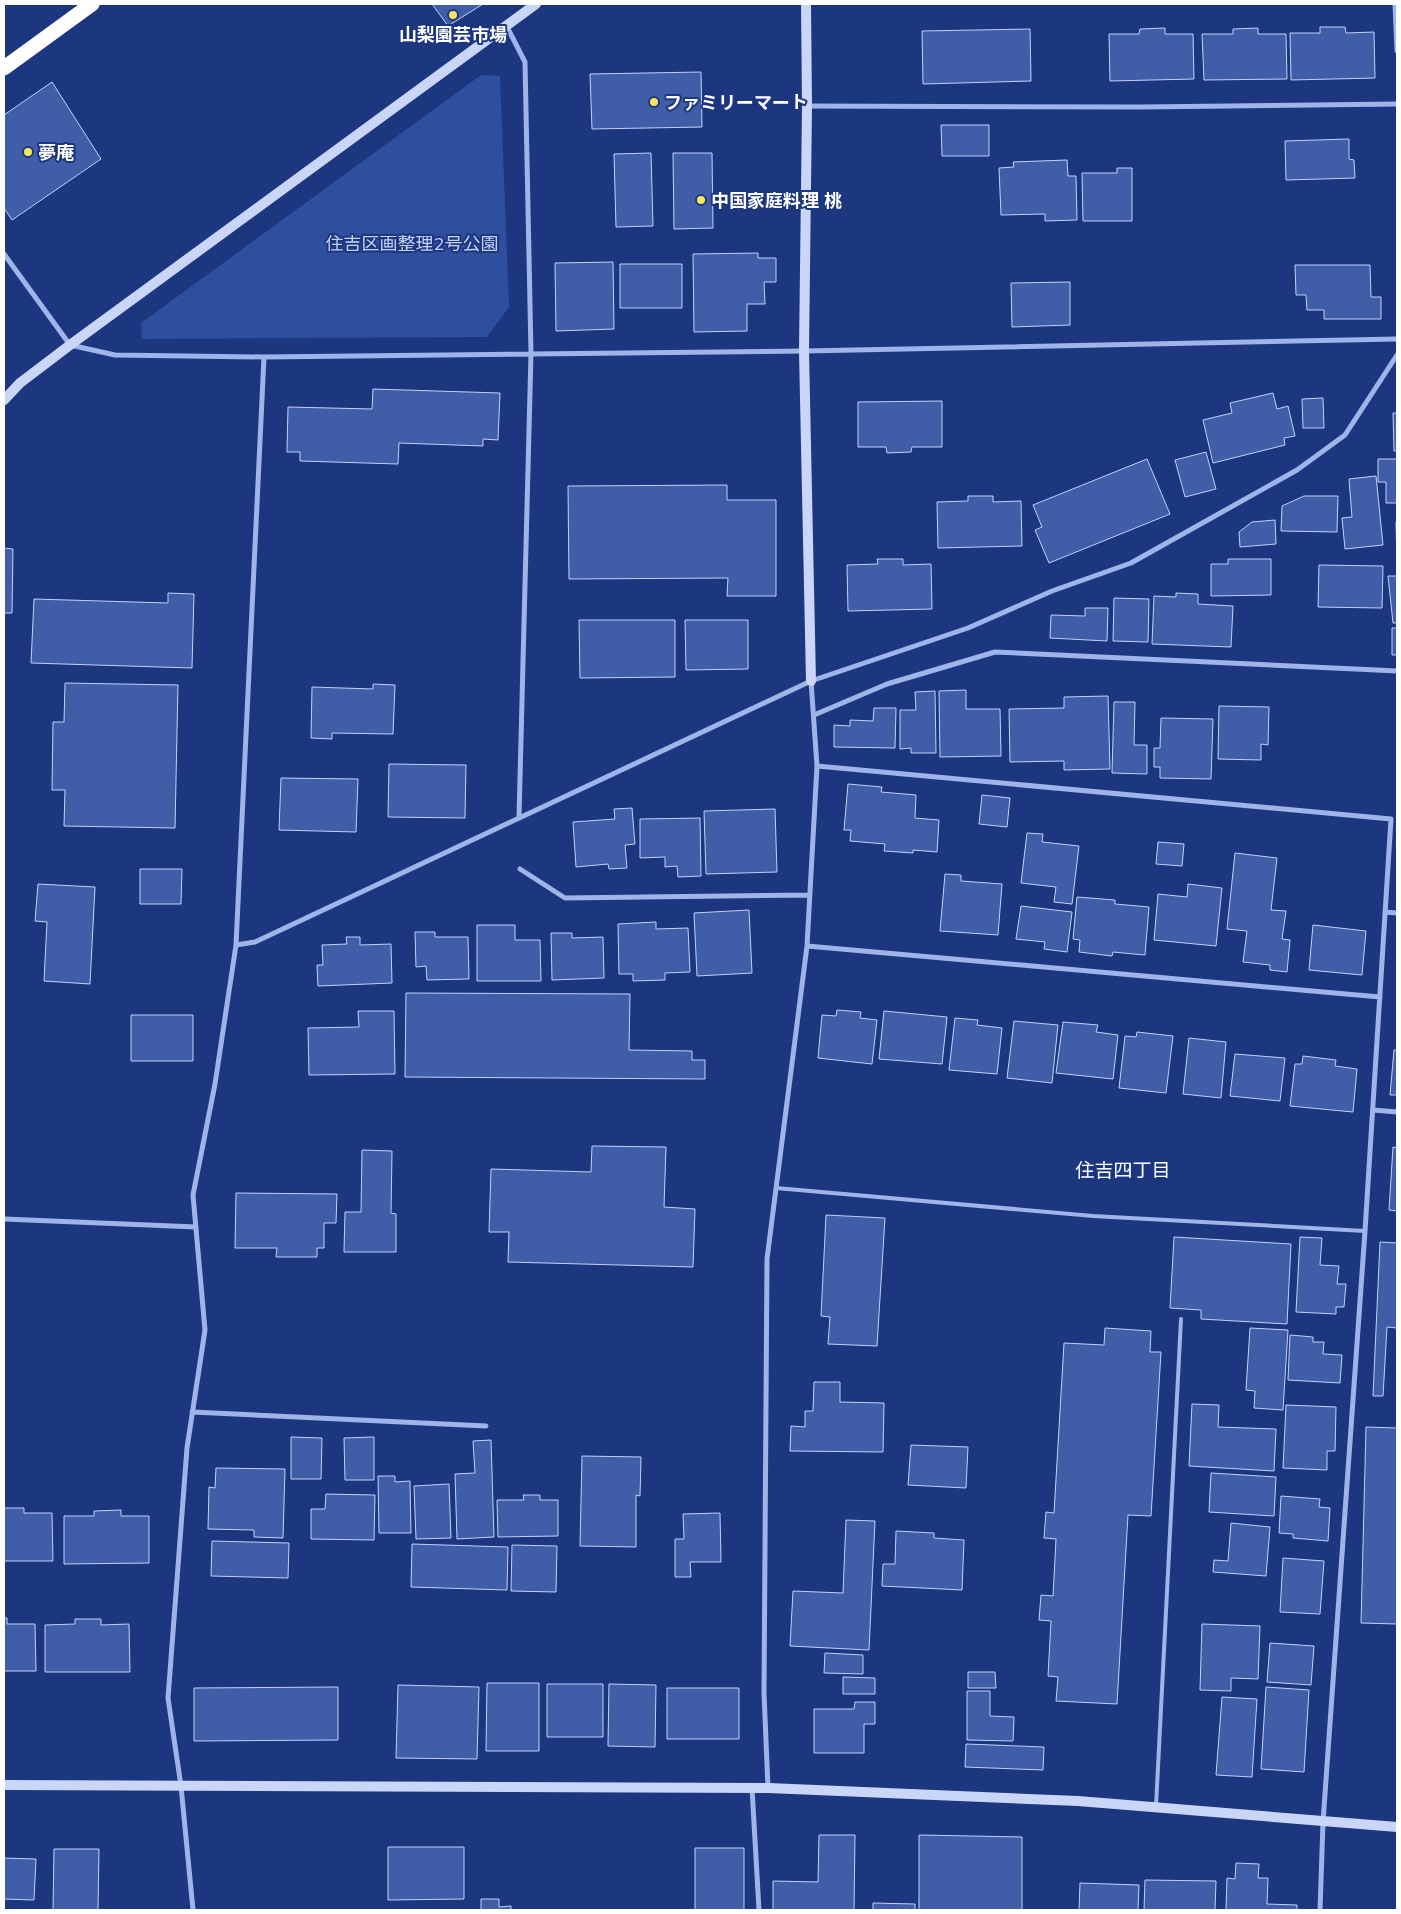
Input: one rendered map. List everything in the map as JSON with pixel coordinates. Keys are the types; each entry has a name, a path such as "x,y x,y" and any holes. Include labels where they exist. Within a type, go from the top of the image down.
{"highway":[{"path":"4,68 92,4"}],"street":[{"path":"4,400 20,383 70,345 536,4"},
{"path":"768,1788 764,1693 767,1259 807,946 817,766 811,681 804,351 807,106 806,4"},
{"path":"1395,4 1397,51"},
{"path":"506,25 525,62 531,353 519,817"},
{"path":"807,106 1140,107 1397,104"},
{"path":"4,254 70,345 116,355 264,357 804,351 1397,339"},
{"path":"236,945 255,942 811,681 968,628 1052,591 1130,563 1296,470 1345,435 1397,356"},
{"path":"193,1910 181,1786 168,1698 187,1448 205,1330 193,1195 215,1084 236,945 264,357"},
{"path":"814,715 887,684 995,652 1397,670"},
{"path":"817,766 1391,818 1365,1231 1323,1822 1320,1910"},
{"path":"520,868 564,898 810,895"},
{"path":"1385,912 1397,913"},
{"path":"807,946 1380,997"},
{"path":"1372,1110 1397,1112"},
{"path":"4,1219 196,1228"},
{"path":"192,1412 486,1426"},
{"path":"4,1785 768,1788 1078,1801 1397,1827"},
{"path":"752,1788 759,1910"}],"lane":[{"path":"776,1188 1093,1216 1365,1231"},
{"path":"1156,1808 1181,1319"}],"green space":[{"name":"住吉区画整理2号公園","path":"481,75 500,76 509,307 487,337 142,339 141,323"}],"building":[{"name":"山梨園芸市場","path":"432,4 483,4 448,26"},
{"path":"1320,27 1345,27 1346,33 1374,32 1375,78 1291,80 1290,33 1320,33"},
{"path":"1165,28 1165,34 1193,34 1194,79 1110,81 1109,34 1139,34 1140,29"},
{"path":"1258,28 1258,34 1286,34 1287,79 1204,80 1202,34 1233,34 1233,29"},
{"path":"1030,29 1031,81 923,84 922,31"},
{"path":"701,72 702,127 592,129 590,74"},
{"path":"52,82 101,159 12,220 4,208 4,115"},
{"path":"941,125 989,125 989,156 942,156"},
{"path":"1349,139 1349,159 1354,160 1355,178 1286,180 1285,141"},
{"path":"651,153 653,226 616,227 614,154"},
{"path":"673,153 712,153 713,228 674,229"},
{"path":"1067,160 1068,176 1076,176 1077,220 1045,221 1045,214 1001,215 999,168 1014,167 1013,162"},
{"path":"1117,168 1132,168 1132,221 1083,221 1082,173 1117,173"},
{"path":"758,253 758,258 776,258 776,282 764,282 765,304 747,304 747,331 694,332 693,254"},
{"path":"613,262 614,329 556,331 555,263"},
{"path":"620,264 682,264 682,308 620,308"},
{"path":"1295,265 1370,265 1371,297 1381,297 1381,319 1324,319 1324,310 1307,310 1306,295 1296,295"},
{"path":"1070,282 1070,325 1012,327 1011,283"},
{"path":"373,389 500,393 498,440 483,439 483,446 399,443 398,464 300,461 300,452 287,452 288,407 372,409"},
{"path":"1273,393 1277,409 1288,406 1295,436 1284,438 1285,445 1213,463 1203,420 1232,413 1230,403"},
{"path":"1323,398 1324,428 1303,428 1302,399"},
{"path":"942,401 942,447 912,447 911,452 887,453 886,447 858,447 858,402"},
{"path":"1393,413 1397,413 1397,451 1394,451"},
{"path":"1206,452 1216,489 1185,497 1175,460"},
{"path":"1147,459 1170,514 1049,563 1035,530 1042,527 1033,505"},
{"path":"1378,459 1397,459 1397,503 1386,503 1386,482 1378,482"},
{"path":"1376,476 1383,545 1345,549 1342,518 1352,517 1349,479"},
{"path":"727,485 727,500 776,500 776,596 727,596 728,578 569,579 568,486"},
{"path":"968,496 993,496 993,502 1021,501 1022,546 938,548 937,502 968,501"},
{"path":"1304,496 1338,496 1337,532 1281,531 1282,506"},
{"path":"1275,520 1276,544 1240,547 1239,532 1252,522"},
{"path":"1396,522 1397,522 1397,562"},
{"path":"4,548 13,549 12,613 4,613"},
{"path":"877,559 903,559 903,565 931,564 932,609 848,611 847,565 878,564"},
{"path":"1228,559 1271,559 1271,595 1211,596 1211,564 1228,564"},
{"path":"1319,565 1383,566 1382,608 1318,607"},
{"path":"1388,576 1397,576 1397,623 1393,623"},
{"path":"168,593 194,594 192,668 31,663 34,599 168,603"},
{"path":"1176,593 1198,594 1198,604 1233,606 1231,647 1152,644 1154,596 1176,597"},
{"path":"1114,598 1149,599 1148,642 1113,641"},
{"path":"1085,608 1108,608 1107,641 1050,638 1051,615 1085,616"},
{"path":"579,620 675,620 675,677 580,678"},
{"path":"685,620 748,620 748,669 686,670"},
{"path":"1392,628 1397,628 1397,655 1392,655"},
{"path":"65,683 178,685 175,828 64,826 65,790 52,790 53,722 64,722"},
{"path":"373,684 395,685 393,734 332,733 332,739 311,738 312,687 373,689"},
{"path":"966,690 966,709 1000,709 1001,756 940,757 939,691"},
{"path":"935,691 936,753 911,753 911,748 900,749 900,710 916,710 915,692"},
{"path":"1108,696 1110,769 1064,770 1064,761 1010,762 1009,709 1064,708 1064,697"},
{"path":"1114,702 1135,702 1134,745 1147,745 1147,774 1112,773"},
{"path":"1219,706 1269,707 1268,745 1261,744 1261,760 1218,759"},
{"path":"874,708 896,708 895,748 834,747 834,725 850,726 850,720 873,721"},
{"path":"1161,718 1213,719 1211,779 1160,778 1160,767 1154,767 1154,748 1160,748"},
{"path":"389,764 466,765 465,818 388,817"},
{"path":"281,778 358,779 356,832 279,830"},
{"path":"848,784 882,787 881,792 916,795 915,818 939,820 937,852 913,850 913,853 884,851 885,844 850,841 851,830 844,830"},
{"path":"982,795 1010,798 1007,827 979,824"},
{"path":"632,808 635,844 625,845 627,868 609,869 608,864 576,867 573,822 615,819 614,809"},
{"path":"775,809 777,872 706,874 704,811"},
{"path":"700,818 701,876 678,877 677,866 665,867 665,857 640,858 640,819"},
{"path":"1027,833 1043,834 1042,842 1079,846 1072,904 1054,902 1056,887 1021,883"},
{"path":"1158,842 1184,844 1182,866 1156,864"},
{"path":"1235,853 1277,858 1271,910 1286,911 1282,939 1290,940 1287,972 1270,970 1270,965 1243,962 1247,931 1227,929"},
{"path":"140,869 182,869 181,904 140,904"},
{"path":"945,874 961,875 961,881 1002,884 998,935 940,931"},
{"path":"38,884 95,887 90,984 44,981 47,922 35,921"},
{"path":"1188,884 1222,888 1216,946 1154,940 1158,894 1187,897"},
{"path":"1077,897 1115,900 1115,904 1149,907 1145,955 1113,952 1112,956 1079,952 1080,940 1073,939"},
{"path":"1021,906 1072,912 1067,952 1044,949 1045,942 1016,939"},
{"path":"749,910 752,973 697,976 694,913"},
{"path":"656,922 656,929 688,928 690,972 665,973 665,980 633,981 633,974 619,974 618,924"},
{"path":"477,925 515,925 515,940 540,940 541,981 477,981"},
{"path":"1313,925 1366,931 1362,975 1309,970"},
{"path":"415,932 435,932 435,937 468,937 469,979 427,980 426,966 416,967"},
{"path":"551,933 572,933 572,938 603,937 604,978 552,980"},
{"path":"346,937 360,937 360,945 391,944 392,983 318,986 317,965 323,965 322,945 347,944"},
{"path":"406,993 630,994 629,1050 692,1051 692,1060 705,1060 705,1079 405,1077"},
{"path":"837,1010 861,1012 860,1018 877,1020 872,1064 818,1058 822,1015 836,1016"},
{"path":"358,1011 394,1011 395,1074 309,1075 308,1028 359,1027"},
{"path":"884,1011 947,1017 942,1064 879,1059"},
{"path":"131,1015 193,1015 193,1061 131,1061"},
{"path":"955,1018 978,1020 977,1025 1002,1028 997,1074 949,1070"},
{"path":"1014,1021 1058,1025 1052,1083 1007,1078"},
{"path":"1063,1022 1098,1025 1096,1032 1118,1035 1113,1079 1056,1073"},
{"path":"1137,1032 1173,1036 1166,1093 1119,1088 1125,1036 1136,1037"},
{"path":"1189,1038 1226,1042 1221,1098 1183,1094"},
{"path":"1394,1050 1397,1050 1397,1095 1390,1095"},
{"path":"1235,1054 1285,1058 1280,1101 1230,1096"},
{"path":"1303,1056 1336,1060 1335,1066 1357,1069 1353,1112 1290,1106 1295,1064 1302,1064"},
{"path":"592,1146 666,1147 664,1207 695,1209 693,1267 508,1262 509,1232 489,1232 491,1169 591,1172"},
{"path":"1393,1147 1397,1148 1397,1211 1389,1210"},
{"path":"362,1150 392,1151 391,1213 396,1214 396,1252 344,1252 345,1212 361,1212"},
{"path":"236,1193 337,1194 336,1223 324,1223 324,1248 317,1248 317,1257 276,1257 277,1248 235,1248"},
{"path":"826,1215 885,1218 877,1346 828,1344 830,1317 821,1316"},
{"path":"1174,1237 1291,1244 1287,1324 1201,1319 1201,1310 1170,1308"},
{"path":"1300,1237 1322,1238 1320,1265 1339,1266 1337,1284 1346,1284 1344,1307 1336,1307 1336,1314 1296,1312"},
{"path":"1380,1242 1397,1243 1397,1328 1387,1327 1383,1396 1373,1396"},
{"path":"1105,1328 1151,1331 1150,1352 1161,1352 1151,1516 1128,1515 1117,1704 1056,1701 1058,1677 1048,1676 1051,1621 1039,1620 1041,1595 1053,1596 1056,1539 1044,1538 1046,1512 1054,1513 1064,1343 1104,1345"},
{"path":"1250,1328 1288,1330 1283,1410 1254,1408 1255,1391 1246,1390"},
{"path":"1290,1335 1313,1337 1313,1342 1324,1342 1323,1354 1342,1355 1340,1383 1288,1380"},
{"path":"814,1382 840,1382 840,1402 884,1403 883,1452 790,1451 791,1426 805,1427 805,1411 813,1411"},
{"path":"1192,1404 1219,1405 1218,1427 1276,1429 1274,1471 1189,1466"},
{"path":"1286,1405 1336,1407 1335,1451 1327,1451 1327,1470 1283,1468"},
{"path":"1366,1427 1397,1428 1397,1624 1361,1623"},
{"path":"291,1437 322,1438 321,1479 291,1479"},
{"path":"374,1437 374,1480 345,1480 344,1438"},
{"path":"491,1440 494,1537 457,1539 455,1474 475,1473 473,1441"},
{"path":"911,1445 968,1447 966,1488 908,1485"},
{"path":"582,1456 641,1457 640,1496 636,1495 636,1547 580,1546"},
{"path":"216,1468 285,1469 283,1538 254,1537 254,1530 208,1529 209,1487 215,1488"},
{"path":"1211,1473 1276,1477 1274,1516 1209,1512"},
{"path":"378,1476 395,1476 395,1482 410,1481 411,1533 379,1533"},
{"path":"449,1484 451,1538 416,1539 414,1486"},
{"path":"326,1494 375,1495 374,1540 311,1539 311,1509 325,1509"},
{"path":"523,1495 540,1495 540,1500 558,1500 558,1536 498,1537 497,1500 524,1500"},
{"path":"1281,1496 1320,1499 1319,1507 1330,1508 1328,1541 1293,1538 1293,1534 1279,1533"},
{"path":"4,1508 24,1508 24,1513 52,1513 53,1561 4,1561"},
{"path":"121,1510 121,1516 149,1516 149,1563 64,1564 64,1516 94,1516 94,1511"},
{"path":"720,1513 721,1562 690,1562 691,1577 675,1577 675,1539 684,1539 683,1514"},
{"path":"846,1520 875,1521 869,1650 790,1646 793,1591 843,1593"},
{"path":"1231,1523 1270,1527 1266,1576 1213,1572 1214,1560 1228,1561"},
{"path":"896,1531 934,1533 934,1538 964,1540 962,1590 882,1586 883,1564 895,1564"},
{"path":"212,1541 289,1543 288,1578 211,1576"},
{"path":"412,1544 508,1547 507,1590 411,1587"},
{"path":"512,1545 557,1546 556,1592 511,1591"},
{"path":"1283,1558 1324,1561 1320,1614 1280,1612"},
{"path":"4,1618 7,1618 7,1624 35,1624 36,1671 4,1671"},
{"path":"75,1619 101,1619 101,1625 129,1624 130,1672 45,1672 45,1625 75,1624"},
{"path":"1202,1624 1260,1626 1258,1679 1231,1678 1231,1691 1200,1690"},
{"path":"1270,1643 1314,1646 1311,1685 1267,1682"},
{"path":"825,1653 863,1655 863,1674 824,1673"},
{"path":"968,1672 995,1672 996,1688 968,1688"},
{"path":"843,1677 875,1678 875,1694 843,1694"},
{"path":"487,1683 539,1683 539,1751 486,1751"},
{"path":"547,1684 603,1684 603,1737 547,1737"},
{"path":"609,1684 656,1685 655,1747 608,1746"},
{"path":"398,1685 479,1687 477,1759 396,1758"},
{"path":"338,1687 338,1740 194,1741 194,1688"},
{"path":"1266,1687 1309,1690 1304,1772 1261,1769"},
{"path":"667,1688 739,1688 739,1739 667,1739"},
{"path":"967,1691 990,1691 990,1716 1014,1717 1013,1741 967,1740"},
{"path":"1222,1697 1257,1699 1252,1777 1216,1775"},
{"path":"855,1702 875,1702 875,1724 864,1724 864,1753 814,1753 814,1709 854,1709"},
{"path":"966,1744 1044,1747 1043,1770 965,1767"},
{"path":"819,1835 855,1835 854,1910 773,1910 773,1881 818,1882"},
{"path":"919,1835 1022,1837 1022,1910 919,1910"},
{"path":"388,1847 464,1847 464,1899 388,1900"},
{"path":"695,1848 744,1848 744,1910 695,1910"},
{"path":"54,1849 99,1849 98,1910 53,1910"},
{"path":"4,1858 36,1859 34,1900 4,1899"},
{"path":"1236,1863 1259,1864 1258,1878 1268,1878 1267,1904 1297,1905 1297,1910 1226,1910 1227,1878 1235,1879"},
{"path":"1145,1880 1216,1881 1215,1910 1144,1910"},
{"path":"1080,1883 1139,1885 1138,1910 1079,1910"},
{"path":"481,1899 499,1899 499,1907 511,1906 511,1910 481,1910"},
{"path":"873,1903 915,1904 915,1910 873,1910"}],"place":[{"name":"山梨園芸市場","path":"453,15"},
{"name":"ファミリーマート","path":"654,102"},
{"name":"夢庵","path":"28,152"},
{"name":"中国家庭料理 桃","path":"701,200"}],"district":[{"name":"住吉四丁目","path":"1123,1170"}]}
